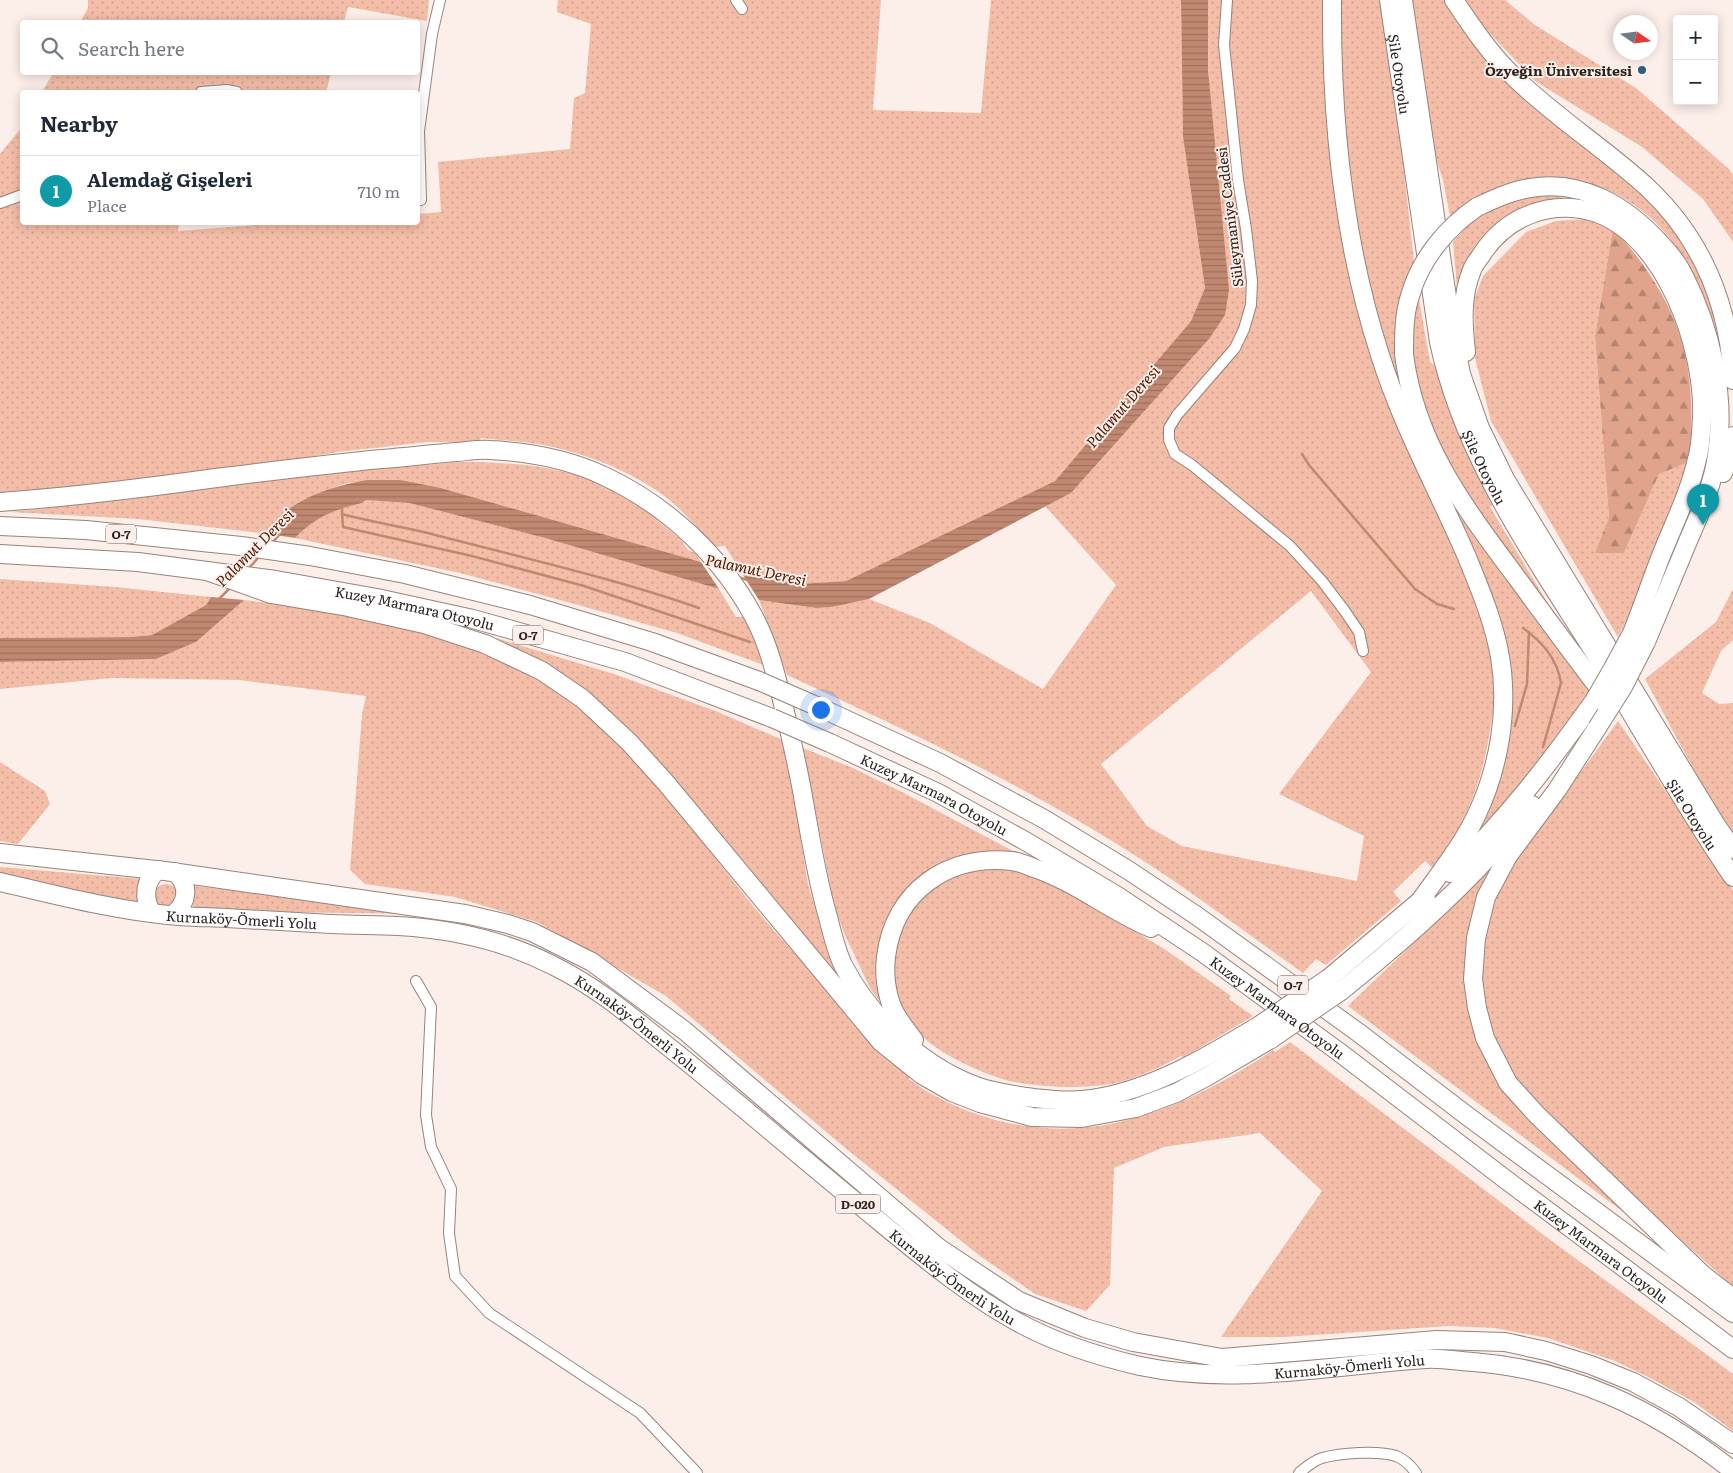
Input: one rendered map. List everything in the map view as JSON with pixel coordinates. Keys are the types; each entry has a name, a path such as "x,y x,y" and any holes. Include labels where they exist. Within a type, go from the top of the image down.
{"highway":[{"path":"1332,0 1333,63 1338,143 1350,232 1369,315 1380,356 1402,412 1457,533 1482,594 1500,657 1503,690 1502,721 1496,758 1482,801 1461,844 1418,904"},
{"name":"Şile Otoyolu","path":"1389,0 1439,342 1453,397 1469,436 1503,503 1660,760 1687,808 1733,877"},
{"name":"Şile Otoyolu","path":"1403,0 1450,317 1461,374 1480,428 1505,479 1716,825 1733,849"},
{"path":"1454,0 1479,38 1514,77 1648,188 1673,215 1706,264 1718,295 1725,318 1733,380"},
{"path":"1639,637 1710,486 1717,455 1719,426 1713,354 1694,297 1684,274 1666,250 1631,215 1607,200 1578,190 1564,188 1531,188 1495,198 1464,216 1452,228 1424,262 1410,296 1404,326 1404,354 1415,407 1436,460 1471,515 1626,724 1660,760"},
{"path":"1505,479 1477,401 1467,356 1464,299 1472,269 1502,231 1520,218 1538,211 1554,208 1595,212 1611,220 1631,234 1652,257 1671,288 1691,334 1701,378 1702,418 1698,459 1681,505 1622,687 1556,790 1508,856 1486,897 1476,938 1473,979 1477,1008 1485,1038 1508,1083 1537,1115 1704,1274 1733,1298"},
{"path":"274,587 348,608 424,624 485,644 542,671 582,698 629,742 666,783 881,1042 922,1075 952,1092 980,1103 1032,1117 1082,1118 1136,1108 1176,1093 1271,1039 1335,984 1460,864 1502,818 1565,741 1594,701 1612,670 1681,581 1728,460 1733,436"},
{"path":"0,502 54,499 308,466 488,450 540,457 573,464 605,477 645,498 675,520 703,546 734,585 755,617 774,668 796,758 813,856 827,914 842,962 862,995 882,1020 909,1048 934,1065 960,1079 983,1088 1021,1096 1064,1101 1092,1099 1134,1089 1166,1077 1205,1058 1387,954 1493,852 1597,728"},
{"name":"Kuzey Marmara Otoyolu","path":"0,526 86,530 241,546 310,556 405,574 530,605 652,642 759,681 821,708 940,763 1044,819 1128,870 1198,916 1359,1033 1733,1314"},
{"name":"Kuzey Marmara Otoyolu","path":"0,554 138,562 207,571 274,587 377,598 473,618 625,662 772,718 830,743 938,793 1027,842 1116,895 1202,952 1339,1052 1733,1349"},
{"name":"Kurnaköy-Ömerli Yolu","path":"0,854 167,871 465,914 508,924 556,943 592,962 685,1031 939,1248 1020,1300 1086,1328 1133,1342 1222,1358 1437,1340 1505,1342 1564,1356 1633,1382 1679,1407 1733,1444"},
{"path":"960,1079 913,1038 892,1008 885,979 887,946 891,929 898,914 916,892 931,879 947,870 973,862 1015,861 1046,872 1085,891 1132,920 1202,952"},
{"path":"152,913 147,903 147,886 153,873 167,871 183,880 185,894 183,902 173,915"},
{"name":"Kurnaköy-Ömerli Yolu","path":"0,882 95,904 152,913 401,926 462,935 521,950 557,967 602,994 738,1102 934,1266 1024,1326 1102,1356 1141,1366 1186,1373 1222,1375 1433,1359 1485,1363 1534,1370 1583,1384 1625,1401 1666,1424 1733,1471"}],"street":[{"path":"420,117 432,34 440,0"},
{"path":"736,0 742,9 744,0"},
{"name":"Süleymaniye Caddesi","path":"1226,0 1224,45 1238,180 1252,281 1251,305 1244,329 1235,348 1177,415 1169,428 1169,440 1175,454 1192,465 1290,546 1344,610 1359,632 1363,651"},
{"path":"420,177 421,200"},
{"path":"0,204 20,196"},
{"path":"416,981 431,1007 426,1115 431,1147 450,1189 448,1233 455,1276 489,1313 640,1413 698,1473"},
{"path":"1299,1473 1320,1458 1383,1453 1397,1456 1412,1466 1416,1473"}],"shaded area":[{"path":"88,0 429,0 427,21 348,7 345,20 81,20 88,8"},
{"path":"558,0 881,0 873,110 981,113 991,0 1181,0 1183,137 1205,288 1191,321 1055,481 846,581 799,584 743,575 725,546 715,547 674,503 638,479 589,457 555,447 517,441 481,438 479,442 427,442 338,452 233,470 0,494 0,154 20,129 20,225 179,225 178,231 255,225 420,225 420,214 441,212 438,162 570,149 574,98 585,93 591,24 557,12"},
{"path":"1208,0 1325,0 1343,229 1366,339 1385,393 1466,574 1489,642 1495,710 1493,710 1482,769 1476,788 1461,824 1435,870 1425,861 1393,892 1401,901 1326,965 1316,959 1303,973 1160,872 1054,807 966,760 787,675 759,600 816,608 832,607 869,599 930,623 1043,689 1116,585 1045,506 1071,493 1209,339","holes":["1311,591 1371,672 1279,794 1364,836 1357,881 1182,846 1147,826 1101,764"]},
{"path":"1340,0 1381,0 1403,162 1414,261 1403,292 1399,312 1442,482 1460,517 1523,603 1590,688 1585,698 1587,699 1536,767 1473,842 1510,679 1405,405 1378,325 1360,244 1345,143 1341,101"},
{"path":"1412,0 1446,0 1674,224 1704,279 1724,353 1705,299 1680,251 1663,230 1644,212 1621,197 1593,184 1593,186 1547,178 1533,179 1508,184 1496,189 1472,201 1450,216 1443,180 1434,152"},
{"path":"1466,0 1505,0 1535,25 1636,88 1729,169 1733,175 1733,242 1703,199 1642,147 1535,81 1477,20"},
{"path":"52,75 330,75 327,90 43,90"},
{"path":"1563,195 1564,197 1524,207 1503,220 1483,238 1474,249 1476,251 1458,298 1453,242 1476,216 1518,198"},
{"path":"1585,219 1613,228 1595,336 1609,518 1624,553 1659,474 1689,462 1631,611 1618,637 1491,421 1473,350 1475,350 1474,300 1483,276 1526,232 1556,221"},
{"path":"1419,299 1430,362 1436,366 1456,427 1473,466 1494,504 1490,507 1559,622 1482,520 1458,482 1438,442 1422,402 1413,362 1413,321"},
{"path":"459,462 548,468 599,483 629,498 658,517 657,520 681,540 688,550 695,553 701,562 441,488 367,480 343,484 287,510 268,534 138,519 10,512 112,501 311,475"},
{"path":"366,500 409,503 545,538 719,589 736,617 745,617 766,666 677,633 571,603 460,573 295,538 310,525 326,515"},
{"path":"0,579 115,587 211,597 206,605 152,635 130,637 0,638"},
{"path":"1733,589 1733,640 1721,651 1702,693 1719,704 1733,703 1733,833 1709,798 1645,679 1716,622"},
{"path":"244,600 345,615 446,639 509,664 545,684 579,709 610,736 639,766 694,831 753,906 813,974 865,1038 909,1079 937,1097 982,1116 1026,1126 1069,1129 1111,1124 1152,1113 1193,1096 1290,1042 1545,1236 1733,1374 1733,1431 1694,1402 1615,1361 1548,1338 1494,1328 1449,1326 1284,1337 1221,1337 1322,1191 1260,1133 1164,1147 1114,1168 1110,1285 1086,1311 1035,1294 980,1256 844,1147 666,996 537,922 455,897 365,884 350,870 362,714 366,696 239,680 112,678 0,689 0,662 156,659 196,642"},
{"path":"496,638 614,674 718,712 785,741 802,831 799,830 808,884 833,962 850,994 653,756 607,709 574,683 536,659"},
{"path":"1618,721 1733,890 1733,1287 1602,1167 1534,1101 1516,1078 1501,1052 1490,1026 1483,998 1481,969 1483,940 1490,912 1501,884 1530,840"},
{"path":"803,748 853,768 902,792 1030,860 980,856 894,914 890,1015 870,988 844,933 834,905"},
{"path":"0,762 45,791 50,804 18,844 0,841"},
{"path":"1505,851 1481,897 1479,1036 1633,1215 1630,1217 1348,1006"},
{"path":"0,867 142,879 140,907 0,875"},
{"path":"1012,868 1030,872 1082,899 1166,950 1231,996 1229,999 1253,1016 1183,1058 1181,1056 1134,1078 1104,1085 1080,1087 1013,1082 976,1069 938,1049 926,1040 908,1020 895,990 894,956 903,924 921,897 944,881 970,869"},
{"path":"166,884 171,885 177,891 177,901 171,907 166,908 161,907 155,901 154,896 155,891 161,885"},
{"path":"194,886 434,914 193,911"}],"green space":[{"path":"1613,228 1636,255 1655,282 1669,308 1680,336 1687,364 1691,394 1691,427 1689,462 1659,474 1624,553 1595,553 1609,518 1595,336"}],"water":[{"path":"1181,0 1208,0 1208,70 1229,290 1225,315 1209,339 1071,493 869,599 832,607 816,608 759,600 743,575 799,584 846,581 1055,481 1191,321 1205,288 1183,137"},
{"path":"367,480 400,480 441,488 701,562 719,589 545,538 409,503 366,500 326,515 310,525 295,538 268,534 285,512 305,499 336,487"},
{"path":"211,597 244,600 196,642 156,659 0,662 0,638 130,637 152,635 206,605"}],"waterway":[{"path":"1302,454 1309,465 1415,589 1437,604 1454,609"},
{"path":"342,505 342,514 428,533 564,568 699,608"},
{"path":"342,514 343,527 472,556 584,586 750,642"},
{"name":"Palamut Deresi","path":"272,543 280,534"},
{"name":"Palamut Deresi","path":"247,570 260,556"},
{"name":"Palamut Deresi","path":"737,577 748,580"},
{"name":"Palamut Deresi","path":"219,599 231,587"},
{"path":"1523,628 1548,651 1556,666 1561,683 1543,747"},
{"path":"1515,726 1527,684 1529,632"}],"place":[{"name":"Özyeğin Üniversitesi","path":"1642,70"},
{"name":"Alemdağ Gişeleri","path":"1703,525"}]}
